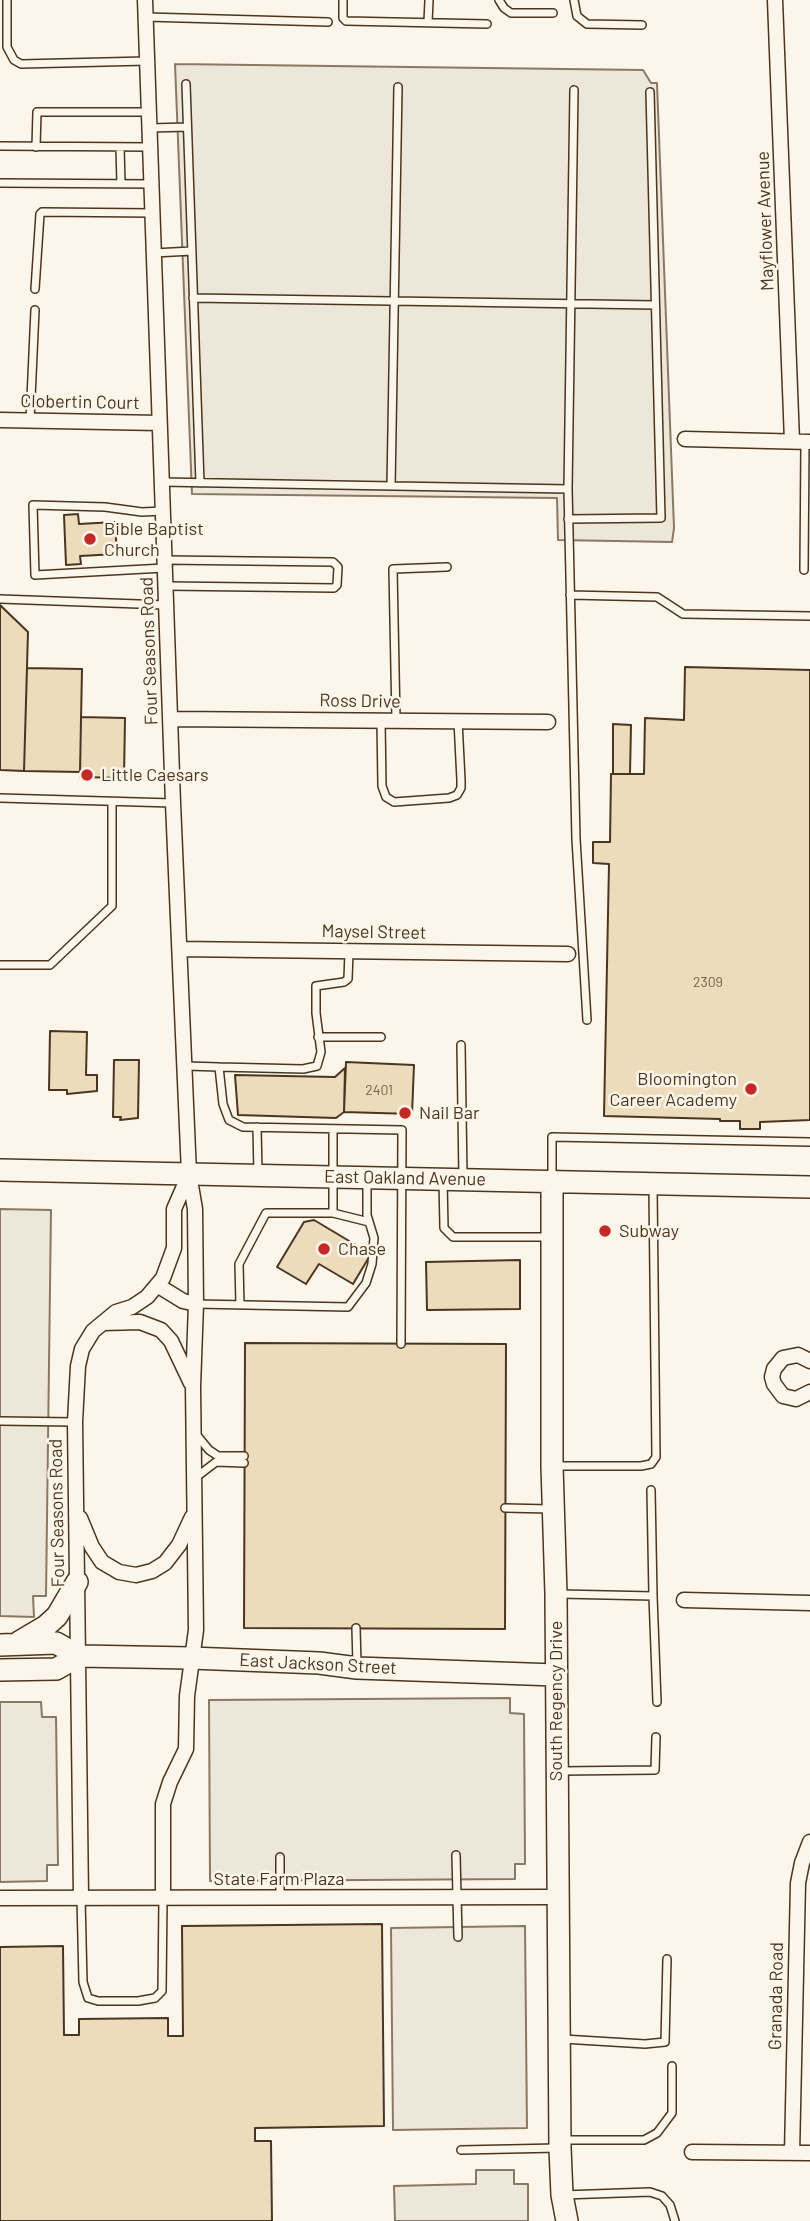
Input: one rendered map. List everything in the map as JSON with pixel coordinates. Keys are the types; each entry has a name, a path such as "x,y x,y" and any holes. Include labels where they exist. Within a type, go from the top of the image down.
{"main road":[{"name":"East Oakland Avenue","path":"0,1170 810,1187"},
{"name":"South Regency Drive","path":"552,1181 552,1466 560,2144 562,2195 567,2221"},
{"path":"7,1645 46,1626 54,1619 77,1582"},
{"name":"East Jackson Street","path":"7,1645 55,1643 79,1656 319,1663 357,1668 556,1675"},
{"name":"East Jackson Street","path":"0,1670 56,1669 79,1656"}],"street":[{"name":"Four Seasons Road","path":"145,0 173,803 189,1174 195,1209 196,1304 193,1387 196,1630 187,1696 186,1749 163,1804 163,1898"},
{"name":"Mayflower Avenue","path":"775,0 802,442"},
{"name":"Clobertin Court","path":"0,420 159,423"},
{"path":"685,439 802,442"},
{"name":"Ross Drive","path":"171,719 548,722"},
{"name":"Maysel Street","path":"180,949 568,954"},
{"name":"Four Seasons Road","path":"81,1897 75,1422 78,1366 82,1349 93,1331 116,1312 132,1307 163,1278 172,1255 174,1209 189,1174"},
{"path":"157,1286 183,1301 196,1304"},
{"path":"103,1323 139,1322 161,1330 171,1341 193,1387"},
{"path":"808,1355 783,1358 774,1369 772,1377 783,1396 796,1399 810,1392"},
{"path":"76,1511 92,1548 102,1562 119,1572 136,1575 152,1571 165,1563 179,1545 195,1510"},
{"path":"684,1600 810,1603"},
{"name":"Granada Road","path":"792,2153 798,1883 810,1842"},
{"name":"State Farm Plaza","path":"0,1898 557,1897"},
{"path":"692,2152 810,2153"}],"lane":[{"path":"7,0 7,47 14,60 21,64 147,61"},
{"path":"343,0 343,18 346,21 487,24"},
{"path":"428,22 429,0"},
{"path":"499,0 511,13 553,13"},
{"path":"574,0 577,16 587,24 642,25"},
{"path":"145,17 328,22"},
{"path":"186,84 200,483"},
{"path":"391,486 398,87"},
{"path":"574,90 569,595 576,839 587,1020"},
{"path":"568,519 661,518 649,92"},
{"path":"36,146 37,112 148,112"},
{"path":"149,128 187,127"},
{"path":"0,146 149,147"},
{"path":"120,147 121,184"},
{"path":"0,183 151,184"},
{"path":"35,289 40,213 152,213"},
{"path":"153,253 192,251"},
{"path":"193,298 655,304"},
{"path":"30,420 34,310"},
{"path":"802,442 804,570"},
{"path":"162,482 568,489"},
{"path":"163,511 33,505 35,575 165,564 333,562 338,567 337,585 334,588 166,586"},
{"path":"397,721 393,569 447,567"},
{"path":"569,595 657,597 683,614 810,616"},
{"path":"0,598 166,605"},
{"path":"381,720 382,786 386,797 394,802 449,799 461,789 458,721"},
{"path":"0,797 112,803 173,803"},
{"path":"0,965 50,965 112,906 112,803"},
{"path":"186,1066 311,1069 317,1066 320,1060 316,986 348,979 349,951"},
{"path":"318,1037 381,1038"},
{"path":"461,1045 453,1179 444,1228 453,1237 552,1237"},
{"path":"219,1067 223,1104 229,1120 243,1127 402,1130 401,1344"},
{"path":"257,1127 258,1175"},
{"path":"333,1129 333,1213"},
{"path":"552,1181 552,1137 810,1142"},
{"path":"196,1304 348,1307 366,1283 372,1264 374,1238 369,1222 367,1178"},
{"path":"552,1466 641,1466 651,1464 656,1457 653,1183"},
{"path":"240,1305 239,1264 266,1213 333,1213 369,1222"},
{"path":"0,1421 75,1422"},
{"path":"194,1433 218,1456 244,1460 216,1462 195,1478"},
{"path":"650,1490 657,1702"},
{"path":"505,1508 554,1509"},
{"path":"555,1594 653,1596"},
{"path":"356,1629 357,1668"},
{"path":"557,1771 655,1770 656,1737"},
{"path":"456,1855 458,1937"},
{"path":"280,1857 280,1898"},
{"path":"81,1897 83,1982 88,1998 98,2001 138,2001 155,1998 162,1991 163,1898"},
{"path":"559,2039 645,2044 664,2042 667,1959"},
{"path":"461,2150 645,2140 657,2133 671,2113 672,2066"},
{"path":"562,2195 650,2192 662,2196 670,2205 675,2221"}],"shaded area":[{"path":"175,64 643,70 651,83 657,83 674,528 672,542 558,540 557,498 192,494"},
{"path":"0,1209 51,1210 46,1596 33,1596 34,1617 0,1616"},
{"path":"510,1698 510,1713 524,1714 525,1864 515,1864 515,1879 210,1881 209,1700"},
{"path":"0,1702 41,1702 42,1717 56,1717 58,1865 47,1865 47,1881 0,1882"},
{"path":"525,1926 527,2128 393,2130 391,1928"},
{"path":"476,2170 514,2170 514,2184 528,2184 528,2221 395,2221 394,2186 476,2184"}],"building":[{"name":"Bible Baptist Church","path":"78,514 79,524 115,522 117,554 80,556 81,564 66,565 64,515"},
{"path":"0,605 28,632 24,771 0,770"},
{"path":"685,667 810,670 810,1120 760,1122 760,1129 740,1129 740,1121 720,1119 604,1116 609,864 593,863 593,842 610,842 611,774 644,774 645,718 684,720"},
{"path":"27,668 82,669 80,772 24,771"},
{"path":"81,717 125,718 124,778 80,777"},
{"path":"613,724 631,725 630,774 613,774"},
{"path":"50,1031 87,1032 86,1075 97,1075 97,1091 67,1094 67,1090 49,1090"},
{"path":"114,1060 139,1060 138,1118 120,1120 121,1117 113,1117"},
{"path":"346,1062 414,1065 412,1114 344,1112"},
{"path":"345,1068 344,1112 336,1118 238,1115 235,1075 335,1077"},
{"name":"Chase","path":"314,1220 371,1254 353,1284 319,1264 306,1284 277,1267 304,1222"},
{"path":"520,1260 520,1309 427,1310 426,1262"},
{"path":"245,1343 506,1344 505,1629 244,1628"},
{"path":"382,1924 384,2126 255,2128 255,2141 271,2141 272,2221 0,2221 0,1947 63,1946 64,2035 79,2035 79,2019 168,2018 168,2036 183,2036 182,1926"}],"place":[{"name":"Bible Baptist Church","path":"90,539"},
{"name":"Little Caesars","path":"87,775"},
{"name":"Bloomington Career Academy","path":"751,1089"},
{"name":"Nail Bar","path":"405,1113"},
{"name":"Subway","path":"605,1231"},
{"name":"Chase","path":"324,1249"}]}
